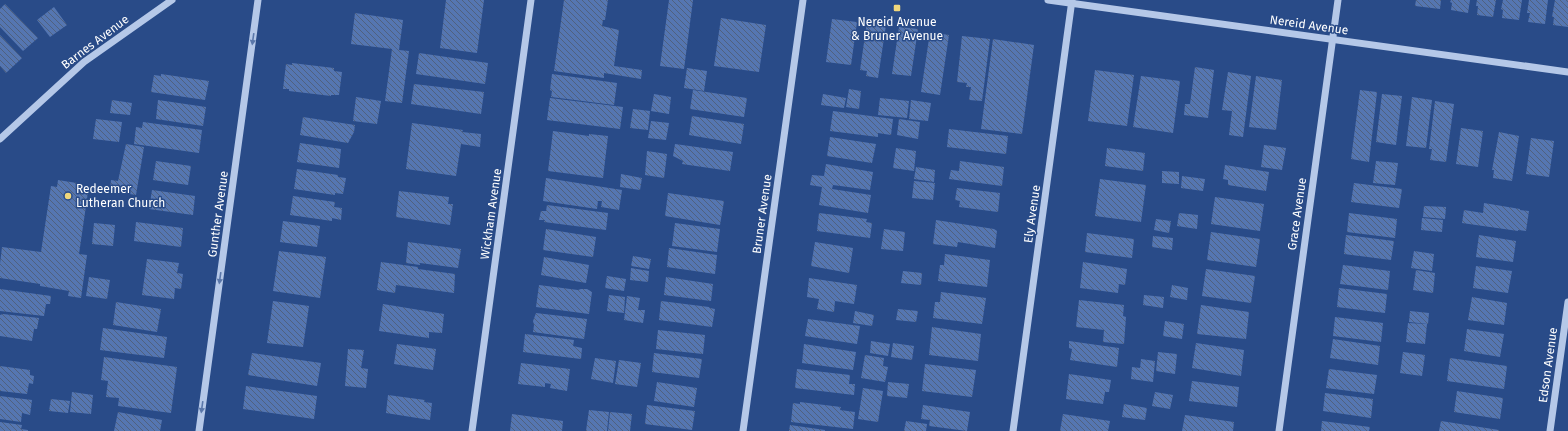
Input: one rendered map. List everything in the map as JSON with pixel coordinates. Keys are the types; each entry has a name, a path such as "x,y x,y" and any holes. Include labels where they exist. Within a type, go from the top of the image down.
{"street":[{"name":"Barnes Avenue","path":"0,139 84,62 172,0"},
{"name":"Gunther Avenue","path":"199,431 258,0"},
{"name":"Wickham Avenue","path":"472,431 531,0"},
{"name":"Bruner Avenue","path":"743,431 803,0"},
{"name":"Nereid Avenue","path":"1048,0 1072,2 1568,72"},
{"name":"Grace Avenue","path":"1279,431 1338,0"},
{"name":"Ely Avenue","path":"1013,431 1072,2"},
{"name":"Edson Avenue","path":"1550,431 1568,302"}],"building":[{"path":"446,0 484,0 477,53 440,48"},
{"path":"564,0 608,0 605,20 603,20 602,26 619,30 614,66 642,70 641,79 604,73 604,78 554,71"},
{"path":"669,0 693,0 684,69 660,66"},
{"path":"1416,0 1441,0 1440,9 1415,6"},
{"path":"1451,0 1470,0 1468,13 1451,10"},
{"path":"1477,0 1496,0 1493,17 1477,15"},
{"path":"1503,0 1522,0 1519,20 1502,18 1503,10 1501,9"},
{"path":"1529,0 1548,0 1545,24 1528,22 1530,13 1527,13"},
{"path":"1555,0 1568,0 1568,27 1553,25 1554,17 1552,17"},
{"path":"5,4 38,38 23,51 0,27 0,9"},
{"path":"54,7 67,25 50,37 37,20"},
{"path":"355,13 403,20 399,50 409,51 402,103 385,101 392,49 351,44"},
{"path":"721,18 766,25 759,72 714,66"},
{"path":"832,19 857,22 851,65 826,62"},
{"path":"867,22 886,25 878,78 866,76 867,71 860,70"},
{"path":"899,27 918,29 911,76 892,74"},
{"path":"930,32 949,35 940,95 921,92"},
{"path":"0,35 22,58 6,73 0,66"},
{"path":"962,36 990,39 982,101 969,100 971,87 966,87 967,83 957,82"},
{"path":"993,39 1034,45 1022,134 981,129"},
{"path":"419,53 488,63 485,84 416,74"},
{"path":"292,63 334,68 334,71 342,72 339,95 331,96 283,89 286,64 292,65"},
{"path":"1195,67 1214,70 1208,118 1184,115 1185,104 1190,104"},
{"path":"687,68 707,71 704,91 684,88"},
{"path":"1095,70 1134,75 1127,126 1088,121"},
{"path":"1228,72 1251,76 1243,137 1229,135 1232,111 1222,110"},
{"path":"161,74 209,81 205,100 151,92 154,75 161,76"},
{"path":"552,74 617,83 614,105 551,97 552,91 550,90"},
{"path":"1141,76 1180,81 1173,133 1133,127"},
{"path":"1256,76 1282,80 1276,130 1249,127"},
{"path":"414,84 484,92 481,114 411,104"},
{"path":"849,89 861,91 859,109 846,107"},
{"path":"693,90 747,98 744,117 690,109"},
{"path":"1360,90 1377,92 1369,162 1351,159"},
{"path":"654,94 671,97 669,114 651,111"},
{"path":"823,94 846,98 844,108 821,105"},
{"path":"1382,94 1402,96 1396,145 1376,142"},
{"path":"356,97 381,101 377,124 353,121"},
{"path":"1412,97 1432,100 1426,148 1406,146"},
{"path":"550,98 623,107 620,129 547,120"},
{"path":"880,98 909,101 907,118 878,115"},
{"path":"112,100 132,103 130,115 110,113"},
{"path":"158,100 206,107 203,126 156,119"},
{"path":"911,100 931,103 928,121 909,119"},
{"path":"1435,101 1454,104 1446,162 1430,160 1432,149 1429,149"},
{"path":"633,109 650,111 648,130 630,128"},
{"path":"833,111 893,119 891,135 878,133 878,137 830,131"},
{"path":"692,116 744,124 741,144 689,135"},
{"path":"303,117 355,125 354,132 348,143 300,135"},
{"path":"96,119 122,122 119,142 93,139"},
{"path":"899,119 920,122 918,139 897,135"},
{"path":"651,121 669,123 666,140 648,138"},
{"path":"143,122 202,130 199,153 134,144 136,127 142,128"},
{"path":"412,123 481,134 480,147 461,144 456,176 406,169"},
{"path":"1461,128 1483,131 1478,167 1456,164"},
{"path":"949,129 1008,136 1006,154 947,147"},
{"path":"553,131 589,136 589,134 608,136 603,178 548,171"},
{"path":"1499,132 1519,136 1512,181 1493,178 1494,170 1492,170"},
{"path":"830,137 876,144 872,163 827,156"},
{"path":"1531,138 1554,141 1549,177 1526,174"},
{"path":"300,143 341,149 339,168 297,162"},
{"path":"126,144 144,147 136,195 110,191 111,180 118,181"},
{"path":"675,144 733,152 730,171 682,164 683,161 673,156"},
{"path":"1264,145 1286,148 1282,170 1261,167"},
{"path":"896,148 916,151 914,171 893,168"},
{"path":"1107,148 1145,153 1143,171 1105,166"},
{"path":"647,151 667,154 664,178 645,175"},
{"path":"156,161 191,166 188,185 153,180"},
{"path":"960,161 1004,167 1002,186 949,179 951,170 959,171"},
{"path":"1376,161 1398,163 1395,185 1373,183"},
{"path":"826,164 873,172 870,190 833,185 832,189 871,195 868,213 819,205 822,187 810,185 812,175 824,176"},
{"path":"1225,165 1269,172 1266,191 1228,185 1228,180 1223,179"},
{"path":"916,167 935,170 934,182 914,179"},
{"path":"297,169 338,175 338,177 346,178 343,194 335,193 335,195 294,189"},
{"path":"1162,171 1179,172 1179,184 1162,183"},
{"path":"621,174 642,178 640,190 620,187"},
{"path":"1182,176 1205,179 1203,191 1181,188"},
{"path":"546,178 622,190 619,210 601,207 602,201 598,201 597,209 543,201"},
{"path":"1100,179 1146,185 1141,222 1095,216"},
{"path":"58,180 83,184 82,191 88,192 79,254 87,255 81,298 68,296 69,291 40,286 40,284 0,278 2,247 41,252 51,186 57,187"},
{"path":"914,181 935,183 933,200 912,198"},
{"path":"1354,183 1402,189 1399,208 1351,202"},
{"path":"957,188 1000,193 998,212 959,207 960,201 955,200"},
{"path":"152,190 195,196 193,215 149,209"},
{"path":"399,191 449,197 448,204 453,204 450,225 396,217"},
{"path":"668,193 724,201 720,225 665,216"},
{"path":"293,196 335,202 334,207 342,208 341,220 332,218 332,221 290,215"},
{"path":"1215,197 1264,204 1260,231 1211,224"},
{"path":"1484,203 1529,211 1526,231 1462,223 1464,210 1483,213"},
{"path":"547,205 608,213 606,230 544,222 545,220 539,220 541,211 546,211"},
{"path":"1424,206 1446,207 1445,219 1423,217"},
{"path":"819,213 867,219 866,222 872,223 870,238 817,231"},
{"path":"1179,213 1198,215 1197,229 1177,226"},
{"path":"1349,213 1397,219 1395,238 1347,232"},
{"path":"1422,218 1443,220 1442,232 1421,230"},
{"path":"1156,219 1171,221 1169,233 1154,230"},
{"path":"936,220 994,229 997,231 995,248 958,242 957,247 933,244"},
{"path":"283,221 320,226 317,247 280,242"},
{"path":"136,222 183,228 181,247 134,241"},
{"path":"94,223 115,225 113,246 92,244"},
{"path":"675,223 720,229 717,252 672,246"},
{"path":"546,229 596,237 593,257 543,250"},
{"path":"884,229 905,232 903,251 881,249"},
{"path":"1211,232 1260,239 1256,267 1207,260"},
{"path":"1087,233 1134,239 1132,258 1085,252"},
{"path":"1346,235 1394,241 1391,260 1344,254"},
{"path":"1479,235 1516,241 1513,262 1476,257"},
{"path":"1153,236 1173,238 1172,250 1152,247"},
{"path":"408,242 461,249 458,268 420,263 420,265 406,263"},
{"path":"815,242 853,248 849,273 811,266"},
{"path":"669,248 717,255 715,274 667,267"},
{"path":"279,251 326,257 320,298 273,291"},
{"path":"1414,251 1434,254 1432,271 1411,268"},
{"path":"945,254 990,260 987,287 938,281 940,265 944,265"},
{"path":"633,256 651,259 649,269 631,266"},
{"path":"544,257 589,265 586,283 541,275"},
{"path":"147,259 179,263 177,273 183,274 181,289 175,288 174,299 142,295"},
{"path":"381,262 455,274 454,293 396,285 395,293 377,290"},
{"path":"1083,262 1127,269 1125,285 1119,284 1118,293 1080,288"},
{"path":"1343,265 1390,271 1388,290 1340,284"},
{"path":"1476,266 1512,271 1508,293 1473,288"},
{"path":"631,268 649,271 648,282 630,280"},
{"path":"1206,269 1255,276 1251,303 1202,296"},
{"path":"1416,270 1435,273 1433,293 1413,290"},
{"path":"903,271 922,273 921,285 901,283"},
{"path":"607,276 626,279 624,291 605,288"},
{"path":"89,277 110,280 107,299 86,296"},
{"path":"666,277 713,284 711,301 664,295"},
{"path":"809,278 857,285 854,304 835,301 834,312 817,309 819,299 807,297"},
{"path":"539,285 578,290 587,289 592,292 589,314 536,307"},
{"path":"1172,285 1188,288 1187,300 1170,297"},
{"path":"1339,288 1387,294 1385,313 1337,307"},
{"path":"0,289 51,296 50,304 46,304 44,316 0,311"},
{"path":"941,292 986,298 982,324 933,318 935,302 940,302"},
{"path":"609,295 625,297 624,313 607,311"},
{"path":"1144,295 1164,297 1163,308 1143,305"},
{"path":"627,296 640,298 638,310 645,310 643,323 624,320"},
{"path":"1472,297 1507,303 1504,325 1468,320"},
{"path":"1079,300 1124,305 1123,316 1126,317 1124,344 1103,342 1104,330 1076,327"},
{"path":"273,301 309,306 303,347 267,343"},
{"path":"661,301 715,309 712,327 659,320"},
{"path":"116,302 161,309 157,332 113,325"},
{"path":"383,304 444,314 442,333 429,332 429,338 379,331"},
{"path":"1201,305 1249,312 1246,339 1197,334"},
{"path":"898,309 918,311 916,322 896,320"},
{"path":"855,311 874,315 872,326 853,323"},
{"path":"1410,311 1429,313 1428,324 1409,322"},
{"path":"536,313 587,319 584,339 533,332 533,321"},
{"path":"3,314 39,318 37,329 34,329 32,341 0,336 0,315"},
{"path":"1335,317 1383,323 1381,342 1333,336"},
{"path":"808,319 860,326 857,344 805,336"},
{"path":"1165,321 1184,324 1182,339 1163,336"},
{"path":"1408,323 1427,324 1425,344 1406,342"},
{"path":"932,327 981,334 978,361 929,355"},
{"path":"103,328 167,337 164,358 100,350"},
{"path":"1467,329 1504,334 1500,357 1464,351"},
{"path":"658,330 705,335 703,354 656,349"},
{"path":"525,334 574,340 573,346 582,348 581,359 523,352"},
{"path":"1333,339 1380,346 1378,365 1330,358"},
{"path":"871,341 890,344 888,356 870,353"},
{"path":"1069,341 1119,348 1117,367 1070,360 1072,349 1069,348"},
{"path":"893,343 914,346 912,360 891,357"},
{"path":"1196,343 1244,350 1241,376 1192,368"},
{"path":"397,344 436,349 433,370 394,364"},
{"path":"804,344 856,352 853,370 802,363"},
{"path":"348,349 364,350 361,368 368,369 366,388 345,386"},
{"path":"1158,352 1177,354 1175,374 1156,371"},
{"path":"1403,352 1425,355 1422,376 1400,373"},
{"path":"252,353 321,363 317,386 248,375"},
{"path":"654,353 702,359 699,378 652,372"},
{"path":"865,355 884,358 883,366 888,367 885,382 861,378"},
{"path":"104,357 177,367 171,413 118,406 119,398 106,397 108,381 101,380"},
{"path":"595,358 616,361 613,383 591,379"},
{"path":"1450,358 1507,366 1504,389 1447,381"},
{"path":"1141,359 1155,361 1153,382 1131,379 1132,367 1140,368"},
{"path":"619,360 641,363 637,387 615,384"},
{"path":"521,363 570,369 567,391 550,388 551,384 545,383 545,387 518,384"},
{"path":"925,364 976,370 972,397 922,391"},
{"path":"0,366 30,370 30,375 34,376 33,384 29,383 27,394 0,391"},
{"path":"797,369 850,375 849,384 855,384 854,395 795,388"},
{"path":"1329,369 1377,375 1374,394 1326,388"},
{"path":"1069,374 1111,380 1109,392 1105,392 1103,404 1066,399"},
{"path":"1192,381 1239,387 1237,407 1189,401"},
{"path":"657,382 697,388 694,407 654,401"},
{"path":"888,382 909,384 907,398 887,396"},
{"path":"246,386 317,396 314,419 243,409"},
{"path":"863,388 883,391 878,422 858,419"},
{"path":"1457,391 1503,398 1500,419 1454,412"},
{"path":"72,392 93,395 91,414 70,412"},
{"path":"1155,392 1173,395 1170,409 1152,406"},
{"path":"1325,393 1373,399 1371,418 1323,411"},
{"path":"388,395 425,400 424,402 432,403 430,420 386,413"},
{"path":"0,396 32,400 30,415 22,413 21,422 0,419"},
{"path":"51,399 70,401 68,413 49,411"},
{"path":"800,402 841,407 840,410 855,412 853,429 791,422 793,403 800,404"},
{"path":"1124,404 1147,408 1145,420 1122,417"},
{"path":"647,405 695,411 692,430 645,424"},
{"path":"923,405 970,412 967,431 929,426 930,420 921,419"},
{"path":"589,410 609,412 607,431 586,431"},
{"path":"118,412 162,420 160,431 114,431"},
{"path":"610,412 632,414 630,431 608,431"},
{"path":"512,414 563,421 562,431 510,431"},
{"path":"1063,414 1110,421 1108,431 1060,431"},
{"path":"1185,415 1234,422 1233,431 1182,431"},
{"path":"906,421 927,424 926,431 904,431"},
{"path":"1322,421 1370,427 1369,431 1321,431"},
{"path":"1441,421 1499,430 1499,431 1439,431"},
{"path":"0,422 22,425 21,429 28,431 0,431"},
{"path":"790,425 825,430 825,431 789,431"}],"place":[{"name":"Nereid Avenue & Bruner Avenue","path":"897,8"},
{"name":"Redeemer Lutheran Church","path":"68,196"}]}
